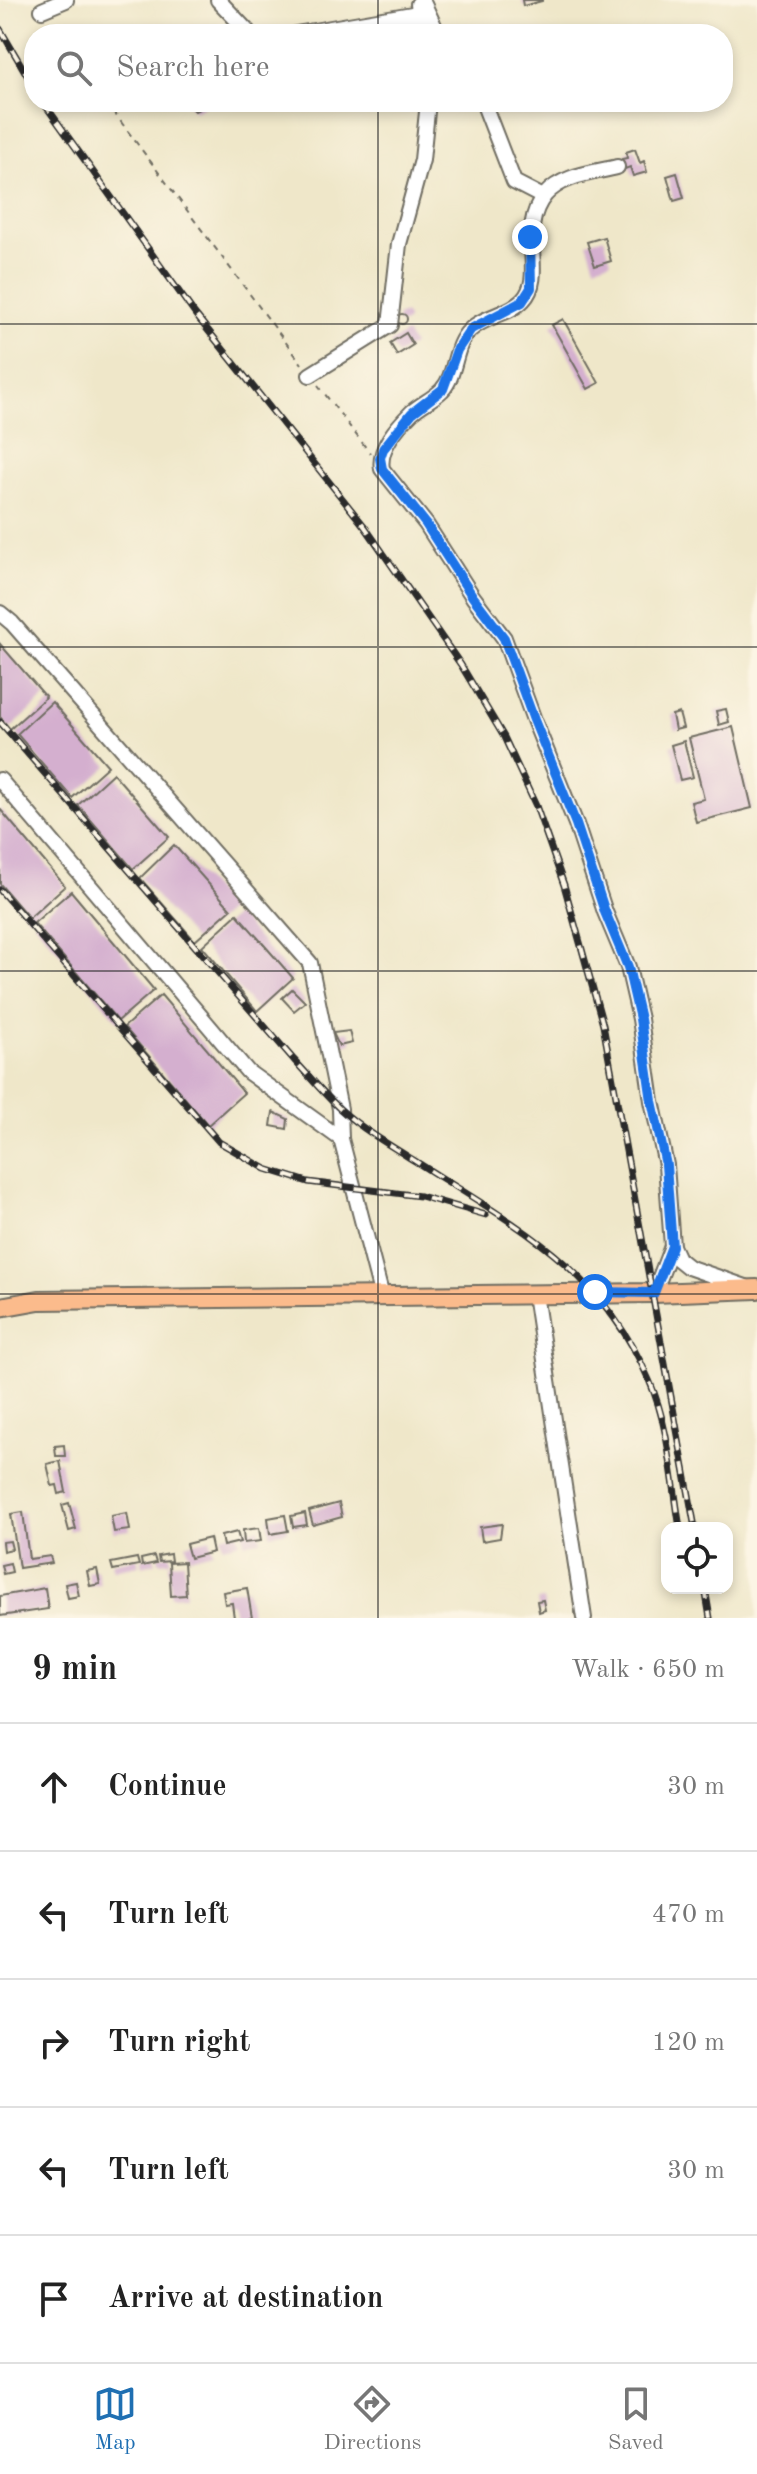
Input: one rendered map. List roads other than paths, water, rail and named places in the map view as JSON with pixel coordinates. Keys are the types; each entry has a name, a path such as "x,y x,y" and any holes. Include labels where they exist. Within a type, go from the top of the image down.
{"main road":[{"path":"0,1307 39,1300 654,1293 754,1288"}],"street":[{"path":"42,10 66,0"},
{"path":"218,0 241,24"},
{"path":"337,24 419,4"},
{"path":"419,4 421,24"},
{"path":"419,4 432,24"},
{"path":"310,375 390,325 399,244 422,160 427,112"},
{"path":"487,112 514,182 543,197"},
{"path":"617,167 564,180 543,197 533,213 531,288 522,302 471,329 457,350 443,389 412,413 383,449 380,458 382,469 426,524 473,597 504,638 576,824 605,912 628,967 637,1006 666,1165 672,1246 678,1259 688,1267 754,1288"},
{"path":"0,613 23,635 310,963 340,1109 341,1139 382,1297"},
{"path":"0,780 248,1072 341,1139"},
{"path":"654,1293 672,1246"},
{"path":"535,1294 584,1618"}],"railway":[{"path":"0,29 24,70"},
{"path":"50,112 195,314 365,527 461,665 504,737 536,806 564,885 603,1025 694,1522"},
{"path":"0,722 340,1109 376,1136 519,1228 580,1278 606,1307 629,1341 656,1397 679,1522"},
{"path":"0,890 219,1142 266,1169 308,1182 420,1196 486,1215"},
{"path":"706,1594 710,1618"}]}
